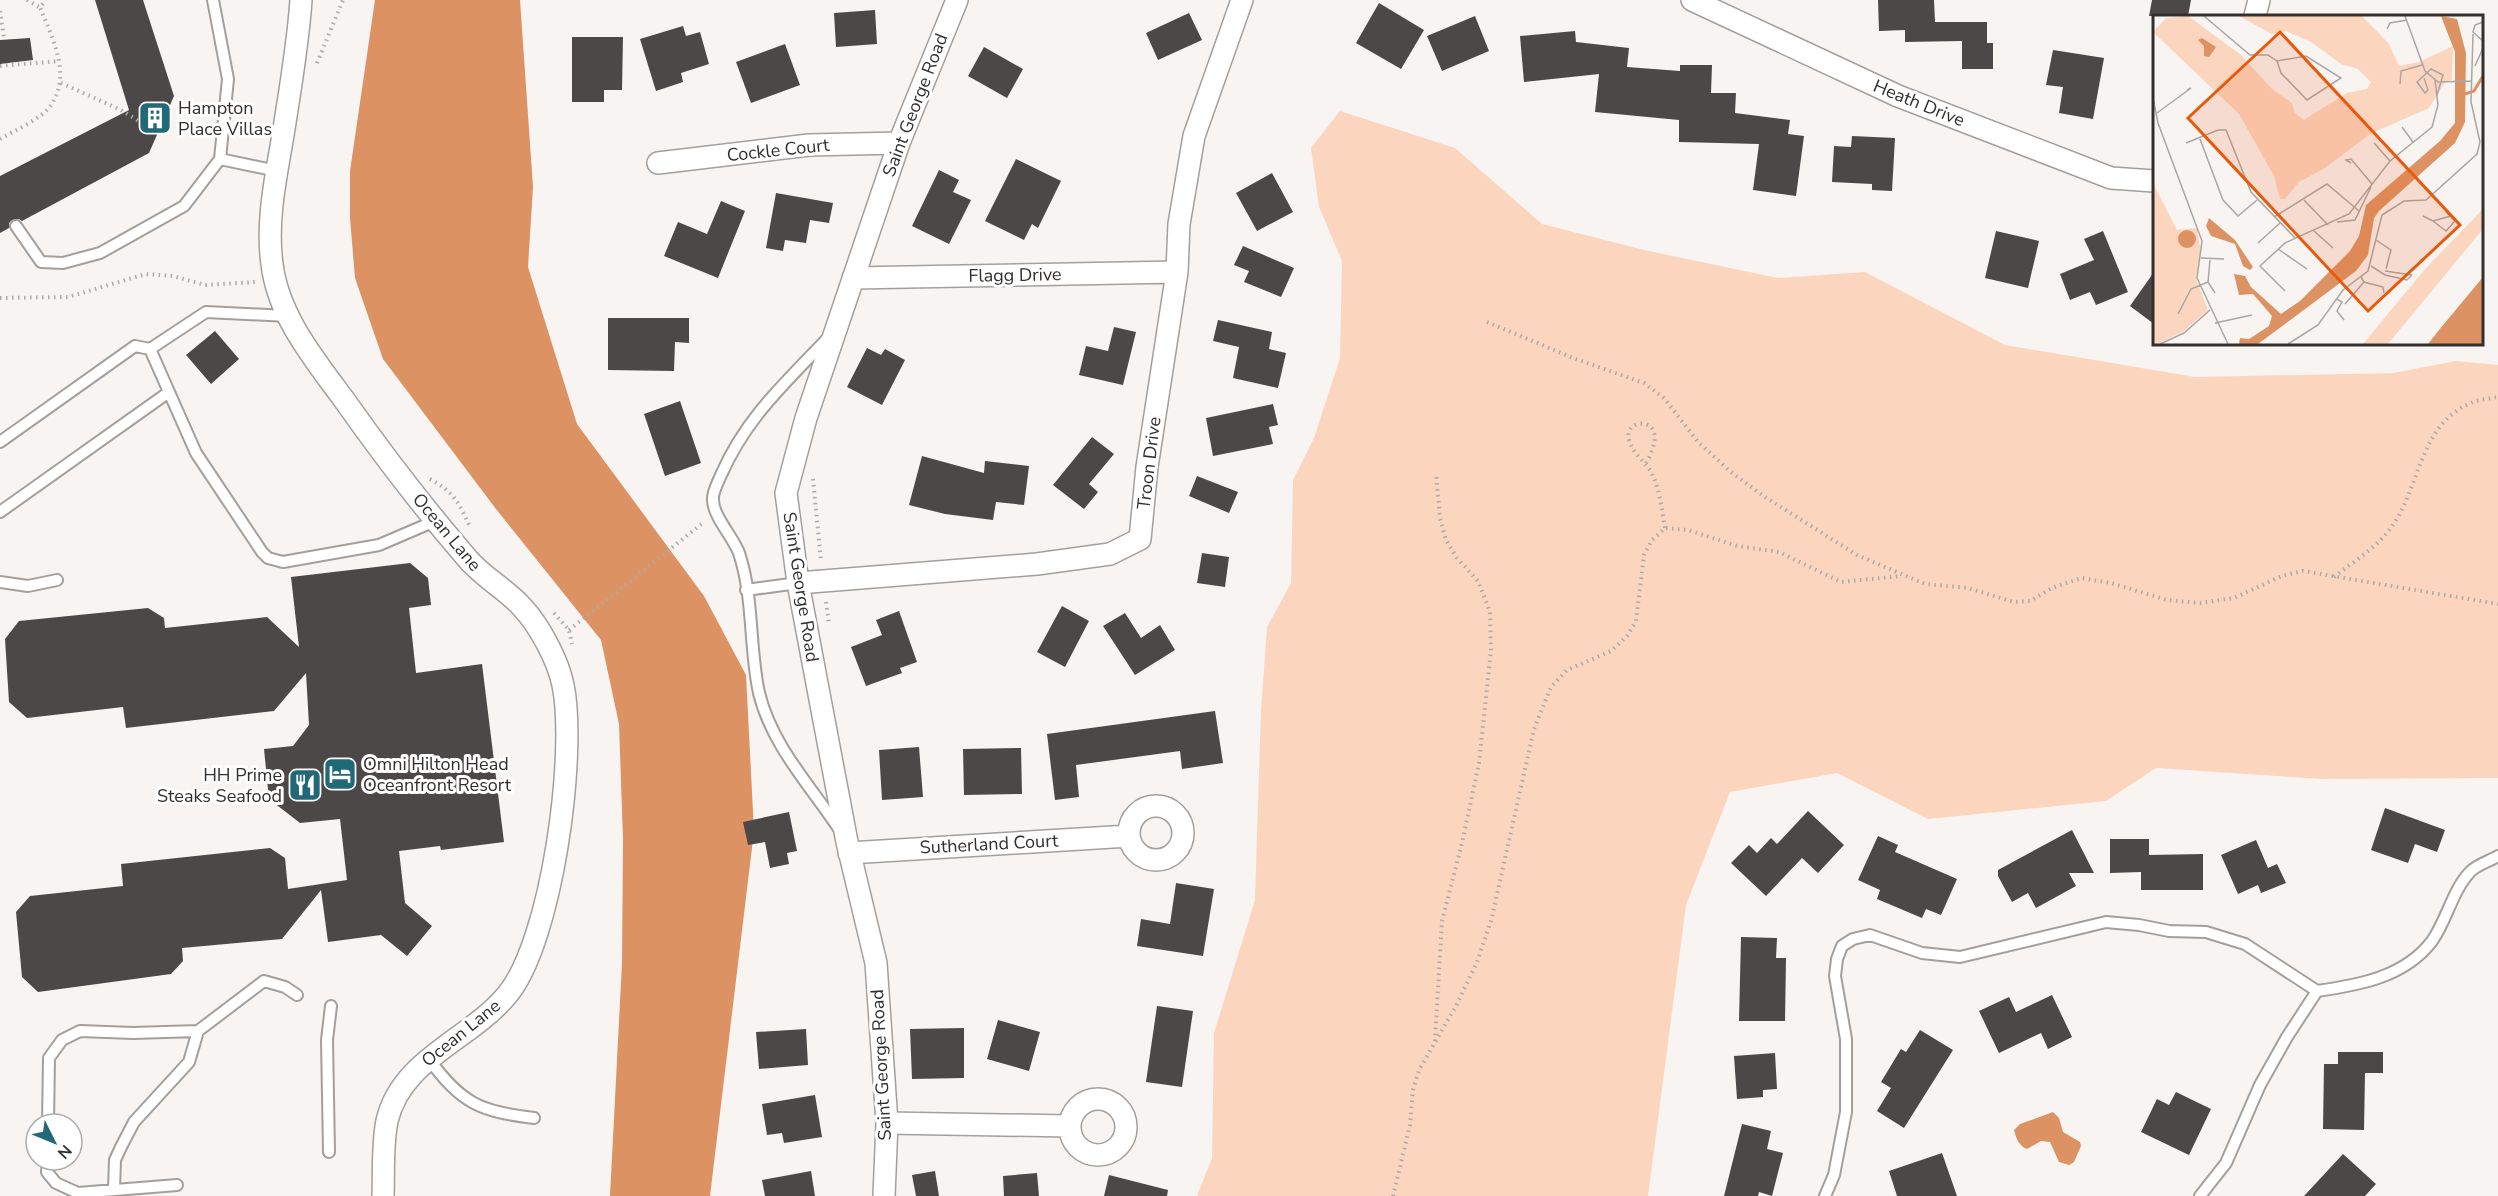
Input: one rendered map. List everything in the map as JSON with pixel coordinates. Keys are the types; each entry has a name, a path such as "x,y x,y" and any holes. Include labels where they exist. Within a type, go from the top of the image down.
{"street":[{"name":"Ocean Lane","path":"301,0 293,76 272,196 270,237 274,278 288,316 306,346 369,435 435,521 475,569 522,607 548,645 563,683 567,720 566,769 558,832 542,917 527,962 509,993 491,1012 428,1058 411,1075 392,1104 386,1123 383,1196"},
{"name":"Saint George Road","path":"884,1196 886,1124 876,963 848,847 798,582 786,493 806,418 899,143 957,0"},
{"name":"Troon Drive","path":"798,582 1037,564 1110,554 1140,538 1147,467 1177,272 1179,224 1194,136 1242,0"},
{"name":"Heath Drive","path":"1692,0 1898,96 2111,178 2153,181"},
{"path":"2255,15 2259,0"},
{"name":"Cockle Court","path":"658,163 809,146 899,143"},
{"name":"Flagg Drive","path":"853,278 1177,272"},
{"name":"Sutherland Court","path":"848,847 1129,837"},
{"path":"886,1124 1070,1126"}],"lane":[{"path":"16,226 41,262 63,263 100,254 184,206 219,159 228,79 213,0"},
{"path":"219,159 277,171"},
{"path":"0,442 135,346 150,349 206,312 288,316"},
{"path":"835,330 754,416 733,449 712,500 716,512 739,552 759,693 769,723 781,748 848,847"},
{"path":"150,349 196,453 268,558 283,562 379,545 435,521"},
{"path":"0,512 169,393"},
{"path":"0,582 28,586 57,580"},
{"name":"Troon Drive","path":"746,590 798,582"},
{"path":"1824,1196 1834,1175 1846,1112 1846,1039 1835,976 1837,959 1842,946 1853,939 1870,935 1922,953 1960,957 2106,922 2139,925 2169,932 2206,932 2245,944 2317,991 2366,982 2391,974 2413,961 2432,940 2471,871 2498,856"},
{"path":"48,1112 48,1058 62,1040 80,1031 133,1033 198,1031 264,981 285,987 297,995"},
{"path":"2200,1196 2226,1163 2260,1085 2287,1037 2317,991"},
{"path":"329,1152 327,1040 331,1006"},
{"path":"114,1189 115,1160 121,1147 135,1122 189,1062 198,1031"},
{"path":"428,1058 453,1089 470,1101 496,1113 534,1118"},
{"path":"47,1172 56,1183 78,1193 177,1185"}],"path":[{"path":"0,139 50,107 62,83 56,47 40,7 27,0"},
{"path":"40,7 46,0"},
{"path":"314,71 321,48 343,0"},
{"path":"0,11 4,38"},
{"path":"0,66 59,61"},
{"path":"62,83 121,110 142,123"},
{"path":"0,298 68,297 146,274 173,276 205,285 242,284 274,278"},
{"path":"1487,322 1573,358 1644,383 1664,398 1698,442 1731,472 1762,495 1857,555 1925,584 1968,588 2014,602 2030,600 2052,588 2081,578 2111,583 2167,600 2200,603 2234,598 2282,576 2302,571 2498,604"},
{"path":"2334,577 2374,546 2389,530 2400,513 2426,448 2436,430 2453,413 2472,402 2498,397"},
{"path":"1646,463 1653,452 1655,437 1648,425 1640,423 1633,425 1628,432 1628,439 1654,476 1665,528"},
{"path":"1435,1041 1442,921 1479,763 1491,650 1490,612 1478,581 1457,558 1446,540 1440,518 1436,474"},
{"path":"422,475 445,487 459,501 472,532"},
{"path":"569,630 703,523"},
{"path":"1665,528 1688,531 1737,546 1779,552 1841,582 1902,576"},
{"path":"1393,1196 1410,1125 1413,1090 1419,1070 1456,1006 1477,962 1491,921 1534,729 1551,687 1567,670 1611,651 1627,636 1636,621 1644,555 1652,540 1665,528"},
{"path":"551,611 569,630 573,646"}],"shaded area":[{"path":"375,0 520,0 533,187 528,267 577,424 704,596 746,675 754,831 710,1196 610,1196 622,963 623,839 619,724 601,640 496,509 383,359 355,278 350,218 350,171"},
{"path":"1340,111 1455,148 1542,224 1644,250 1778,278 1865,272 2005,345 2195,377 2393,373 2456,361 2498,365 2498,778 2320,779 2156,768 2106,801 1928,819 1837,773 1730,792 1686,905 1648,1196 1197,1196 1212,1158 1214,1033 1255,900 1261,710 1267,627 1291,583 1293,480 1314,438 1340,358 1342,261 1319,207 1311,148"},
{"path":"2053,1112 2059,1118 2063,1132 2080,1142 2081,1146 2074,1162 2069,1165 2059,1162 2050,1142 2041,1141 2027,1149 2024,1148 2014,1130 2020,1124"}],"building":[{"name":"Hampton Place Villas","path":"95,0 143,0 174,96 149,153 22,221 12,220 9,228 0,233 0,176 129,110"},
{"path":"1878,0 1934,0 1935,22 1987,22 1987,43 1993,43 1993,69 1962,69 1962,41 1905,42 1905,30 1879,31"},
{"path":"2152,0 2191,0 2188,15 2149,16"},
{"path":"1379,3 1424,30 1401,69 1356,43"},
{"path":"875,10 877,44 836,47 834,13"},
{"path":"1189,13 1202,40 1158,60 1146,33"},
{"path":"1475,16 1489,51 1442,71 1427,36"},
{"path":"683,26 686,36 700,32 709,64 681,73 683,82 656,91 640,39"},
{"path":"1575,31 1576,42 1629,48 1627,67 1680,71 1680,65 1712,65 1711,93 1736,93 1735,113 1790,120 1788,134 1804,136 1796,196 1753,190 1759,144 1679,142 1679,120 1595,112 1599,74 1524,82 1520,36"},
{"path":"572,37 623,37 622,90 604,90 604,102 572,102"},
{"path":"30,38 33,60 0,64 0,40"},
{"path":"785,44 800,85 751,103 736,62"},
{"path":"984,47 1023,69 1007,98 968,76"},
{"path":"2053,50 2104,58 2093,119 2059,113 2063,87 2046,85"},
{"path":"1852,136 1895,138 1892,191 1872,190 1872,184 1832,182 1834,146 1851,147"},
{"path":"1016,159 1061,181 1038,228 1032,224 1024,240 985,221"},
{"path":"939,170 959,180 953,192 971,200 949,244 912,226"},
{"path":"1272,173 1293,212 1257,231 1236,193"},
{"path":"776,193 833,203 829,223 810,220 806,243 785,240 783,251 766,248"},
{"path":"721,201 745,211 718,278 664,256 678,222 707,234"},
{"path":"1996,231 2039,241 2028,288 1985,278"},
{"path":"2103,231 2128,292 2096,305 2090,292 2070,300 2060,274 2094,260 2084,239"},
{"path":"1243,246 1294,268 1281,297 1244,282 1249,271 1234,265"},
{"path":"2153,273 2153,323 2130,306"},
{"path":"608,318 689,318 689,343 675,342 674,371 608,370"},
{"path":"1218,320 1272,332 1269,349 1286,353 1278,388 1233,378 1239,347 1213,341"},
{"path":"1114,327 1136,332 1123,385 1079,375 1086,346 1108,351"},
{"path":"215,331 239,359 211,384 186,355"},
{"path":"867,348 881,355 885,349 905,360 882,405 847,387"},
{"path":"680,401 701,463 665,476 644,414"},
{"path":"1273,404 1278,425 1269,427 1273,444 1213,456 1206,418"},
{"path":"1092,437 1114,454 1089,484 1098,492 1084,509 1053,485"},
{"path":"922,456 984,473 985,461 1029,466 1024,505 996,502 993,520 945,514 909,505"},
{"path":"1197,476 1238,492 1229,513 1189,496"},
{"path":"1202,553 1229,557 1225,587 1197,583"},
{"name":"Omni Hilton Head Oceanfront Resort","path":"410,563 428,578 431,605 409,608 416,673 482,664 504,842 441,850 440,846 399,851 405,903 432,926 407,956 381,935 328,942 321,890 282,939 182,948 183,961 171,974 38,992 22,977 16,912 30,896 123,886 121,864 270,848 285,858 288,889 347,880 340,819 300,823 269,799 264,749 293,746 309,725 306,673 274,711 126,728 123,707 27,718 9,702 5,639 19,621 148,608 164,618 165,628 267,617 299,647 291,577"},
{"path":"1062,606 1089,621 1065,667 1037,652"},
{"path":"899,611 917,662 900,668 902,673 866,686 851,647 882,635 876,620"},
{"path":"1125,613 1141,638 1160,625 1175,650 1135,675 1103,626"},
{"path":"1215,711 1223,763 1182,769 1180,751 1076,765 1079,797 1055,800 1047,734"},
{"path":"919,747 923,797 882,800 879,750"},
{"path":"1021,748 1022,794 964,795 963,749"},
{"path":"2385,808 2445,830 2437,852 2415,844 2408,863 2371,850"},
{"path":"1808,811 1844,845 1818,873 1802,858 1766,896 1731,863 1749,845 1757,853 1771,838 1777,844"},
{"path":"789,812 797,851 787,853 789,864 770,868 765,842 748,845 743,822"},
{"path":"2072,830 2094,873 2069,873 2076,886 2036,908 2028,893 2012,902 1998,876 1998,870"},
{"path":"1878,836 1898,845 1895,852 1957,879 1941,915 1926,909 1922,918 1877,899 1880,890 1858,880"},
{"path":"2110,839 2149,839 2149,855 2203,854 2203,890 2141,890 2141,872 2110,873"},
{"path":"2256,840 2268,868 2277,864 2286,883 2261,893 2258,885 2238,894 2221,855"},
{"path":"1176,883 1214,889 1203,956 1137,946 1141,919 1170,924"},
{"path":"1741,937 1777,938 1776,958 1786,958 1785,1021 1739,1021"},
{"path":"2052,995 2072,1037 2048,1049 2041,1033 1999,1053 1979,1011 2009,997 2016,1012"},
{"path":"1157,1006 1193,1011 1182,1087 1146,1082"},
{"path":"998,1020 1040,1032 1029,1071 987,1059"},
{"path":"964,1028 964,1078 912,1079 910,1029"},
{"path":"806,1029 808,1065 759,1069 756,1032"},
{"path":"1920,1030 1953,1050 1904,1128 1877,1111 1891,1088 1881,1082 1901,1049 1906,1052"},
{"path":"2338,1052 2383,1052 2383,1073 2365,1073 2364,1130 2323,1129 2324,1064 2338,1064"},
{"path":"1775,1053 1777,1089 1763,1090 1763,1097 1737,1099 1734,1056"},
{"path":"2176,1092 2211,1109 2189,1155 2141,1132 2157,1099 2169,1105"},
{"path":"815,1095 822,1137 784,1143 782,1133 767,1135 762,1104"},
{"path":"1742,1124 1771,1131 1767,1149 1783,1153 1772,1196 1759,1192 1758,1196 1724,1196"},
{"path":"1942,1153 1957,1196 1897,1196 1889,1171"},
{"path":"2343,1154 2376,1184 2365,1196 2304,1196"},
{"path":"811,1171 815,1196 765,1196 762,1180"},
{"path":"935,1171 939,1196 916,1196 912,1175"},
{"path":"1037,1173 1039,1196 1004,1196 1003,1176"},
{"path":"1109,1175 1168,1190 1167,1196 1104,1196"}],"place":[{"name":"Hampton Place Villas","path":"155,118"},
{"name":"Omni Hilton Head Oceanfront Resort","path":"340,774"},
{"name":"HH Prime Steaks Seafood","path":"305,785"}]}
